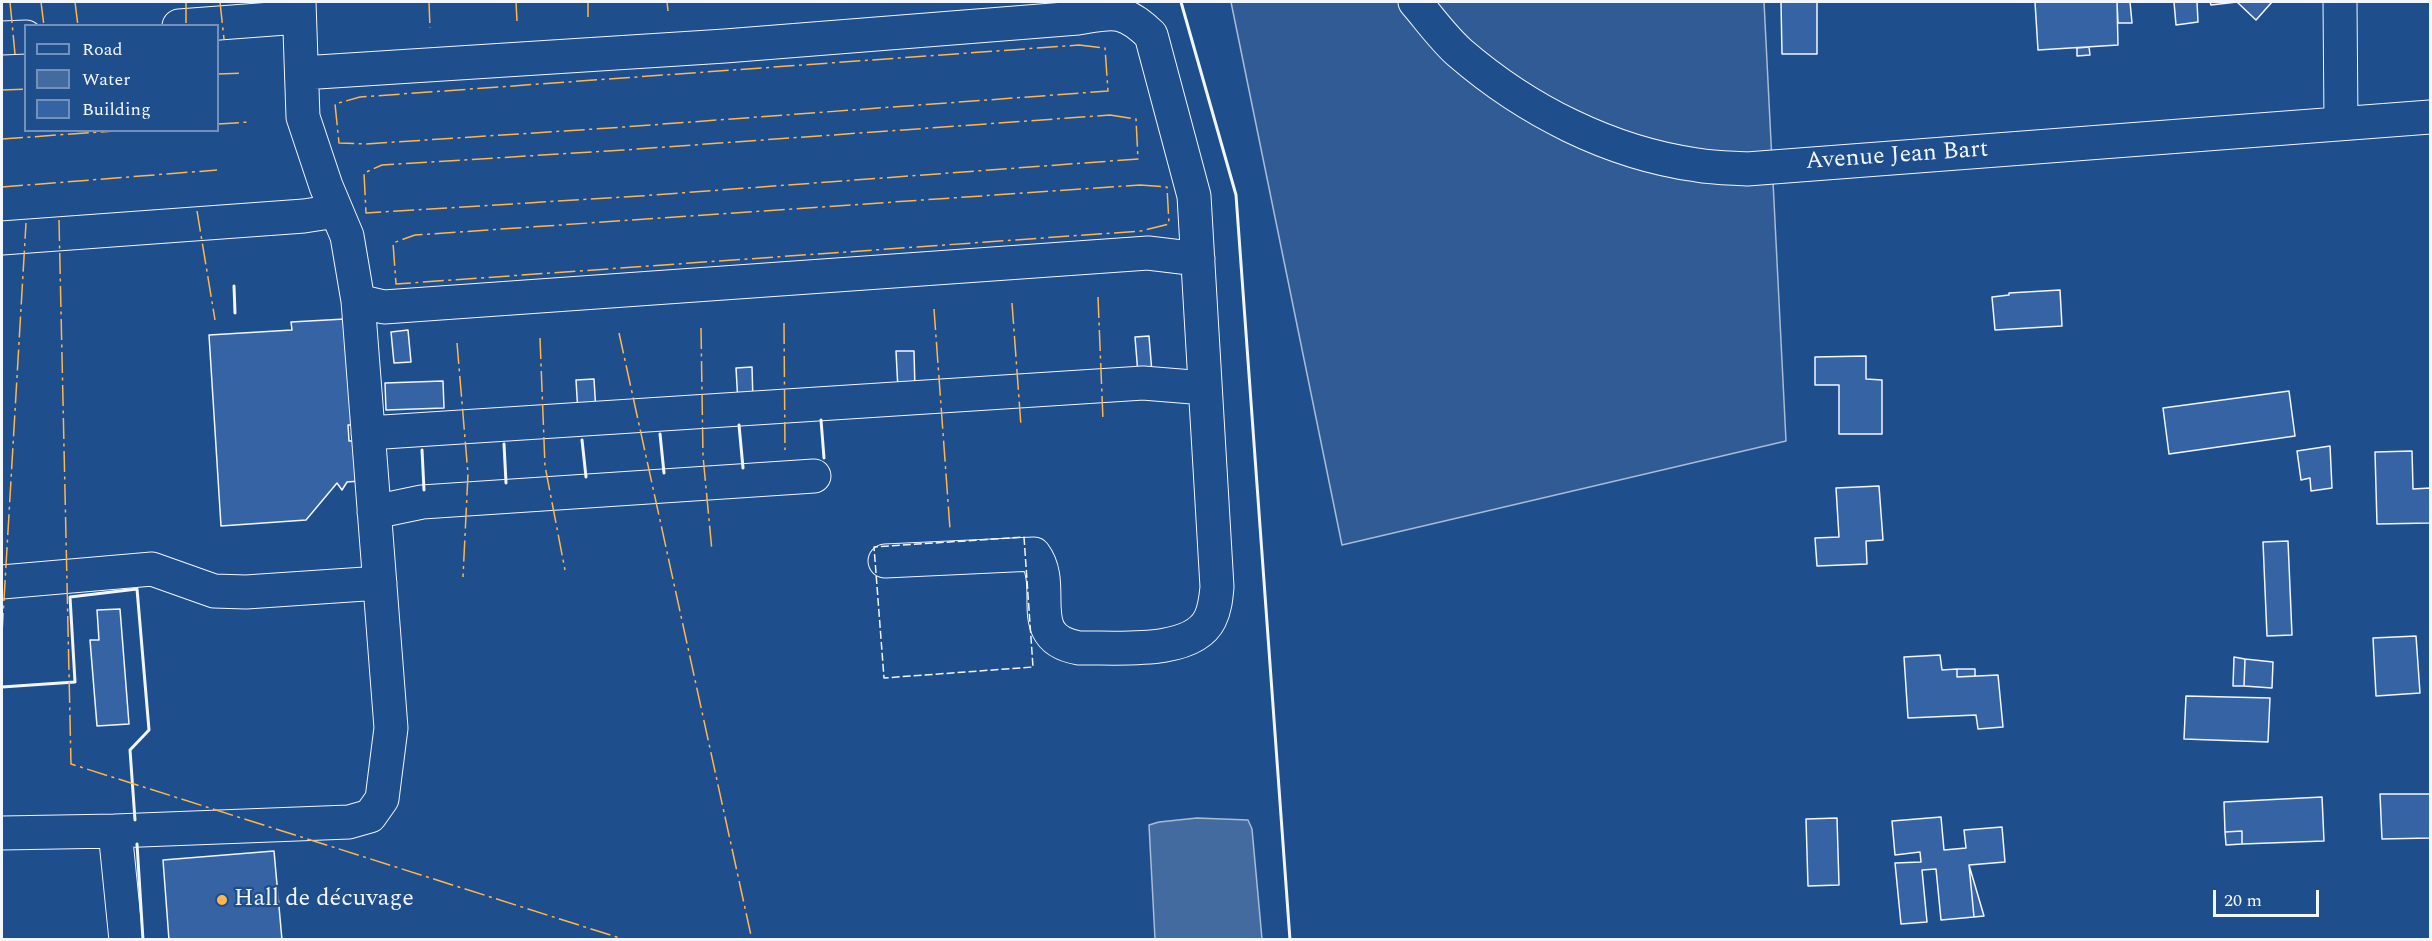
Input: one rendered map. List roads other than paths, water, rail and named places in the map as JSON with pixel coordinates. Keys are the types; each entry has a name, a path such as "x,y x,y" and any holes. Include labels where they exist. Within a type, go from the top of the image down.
{"street":[{"name":"Avenue Jean Bart","path":"1415,2 1458,52 1542,112 1604,141 1697,165 1748,169 2430,117"},
{"path":"2340,2 2341,123"},
{"path":"2,833 350,822 370,816 382,799 391,728 358,301 347,236 303,117 299,9 193,24"},
{"path":"302,73 726,46 1092,9 1135,19 1151,35 1194,196 1217,587 1209,621 1187,641 1170,646 1079,648 1064,645 1053,638 1046,628 1040,561 1034,554 885,561"},
{"path":"2,38 24,37"},
{"path":"2,238 304,216 336,211"},
{"path":"358,301 384,307 1148,253 1197,259"},
{"path":"368,433 1143,383 1205,388"},
{"path":"374,512 422,502 814,476"},
{"path":"2,582 152,569 214,591 246,592 380,583"},
{"path":"115,831 126,939"}],"water":[{"path":"1197,818 1248,820 1252,829 1262,939 1155,939 1149,825"}],"place":[{"name":"Hall de décuvage","path":"222,900"}]}
